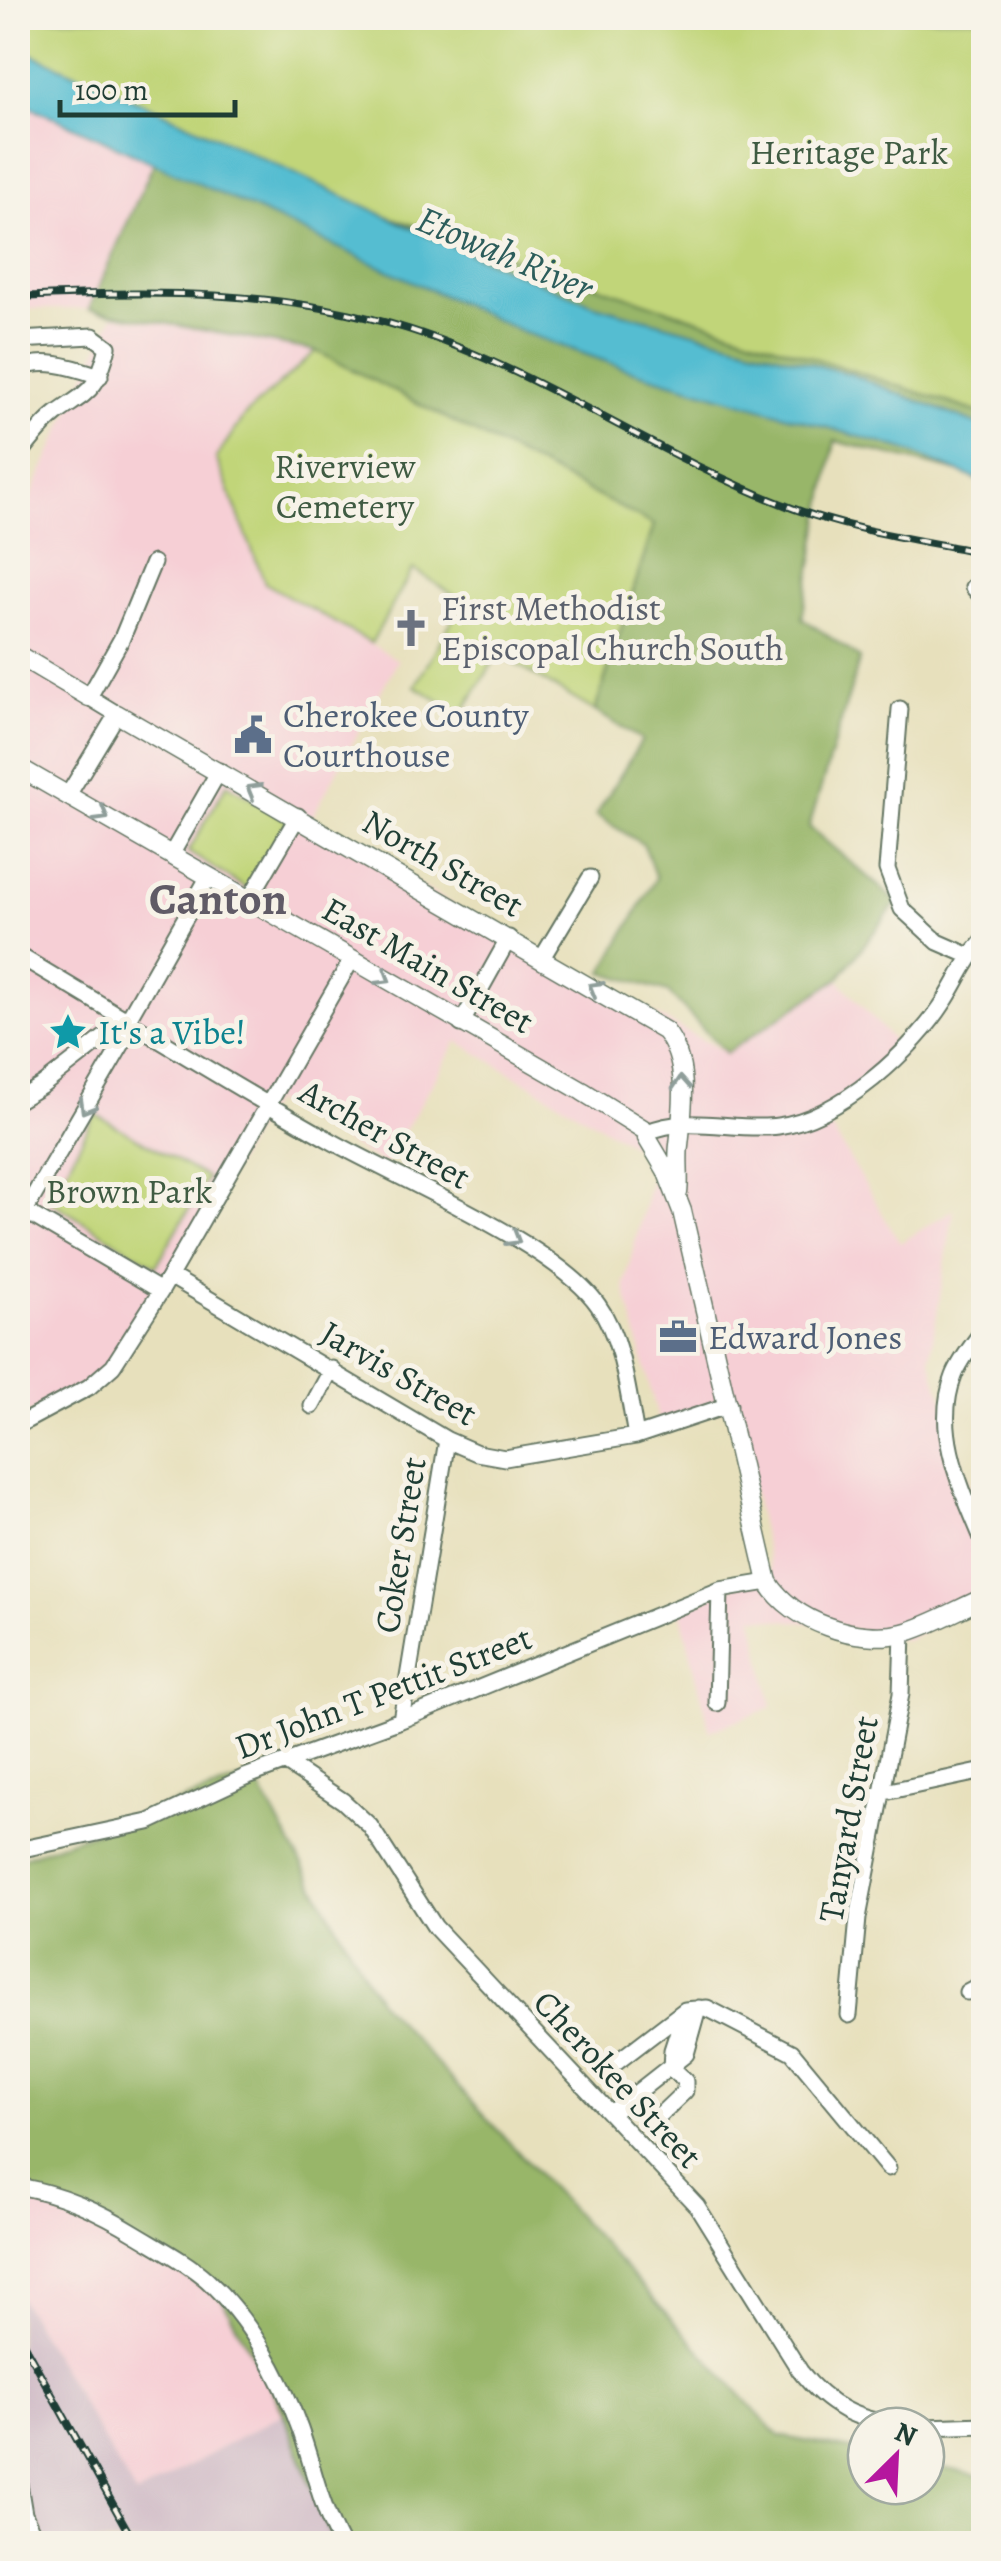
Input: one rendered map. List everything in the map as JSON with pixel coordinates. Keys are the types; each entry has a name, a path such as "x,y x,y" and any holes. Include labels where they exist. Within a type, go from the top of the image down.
{"main road":[{"name":"North Street","path":"18,655 89,697"},
{"name":"North Street","path":"117,714 657,1025 674,1044 680,1066 683,1125"},
{"name":"East Main Street","path":"18,767 648,1132"},
{"path":"683,1125 678,1148 678,1195 768,1582 788,1605 836,1629 876,1635 903,1633 984,1598"},
{"path":"648,1132 647,1138 678,1195"}],"street":[{"path":"18,340 93,336 108,347 100,376 74,405 57,413 18,456"},
{"path":"18,370 29,364 69,366 100,376"},
{"path":"89,697 122,638 154,562"},
{"name":"North Street","path":"89,697 117,714"},
{"path":"900,709 887,869 902,909 938,942 970,956"},
{"path":"68,795 117,714"},
{"path":"171,855 220,771"},
{"path":"249,900 298,816"},
{"path":"161,1291 21,1209 123,1042 128,1019 209,876"},
{"path":"542,958 590,878"},
{"path":"461,1024 509,938"},
{"path":"648,1132 683,1125 773,1127 796,1123 823,1110 870,1082 910,1042 945,1000 970,956 984,940"},
{"name":"Archer Street","path":"18,955 336,1144 502,1232 557,1267 585,1289 611,1329 636,1436"},
{"path":"18,1425 89,1388 112,1366 170,1276 352,959"},
{"path":"18,1100 128,1019"},
{"name":"Jarvis Street","path":"170,1276 447,1440 477,1452 505,1458 636,1436 729,1405"},
{"path":"984,1329 954,1376 946,1423 958,1479 984,1543"},
{"path":"312,1406 332,1369"},
{"name":"Coker Street","path":"402,1720 447,1440"},
{"name":"Dr John T Pettit Street","path":"18,1850 149,1822 245,1777 402,1720 720,1590 768,1582"},
{"path":"717,1703 720,1590"},
{"name":"Tanyard Street","path":"849,2014 858,1918 900,1694 903,1633"},
{"name":"Cherokee Street","path":"286,1762 343,1801 370,1826 435,1927 697,2206 800,2371 818,2394 846,2411"},
{"path":"880,1792 984,1771"},
{"path":"967,1992 984,1983"},
{"path":"612,2065 692,2009 707,2008 801,2059 888,2168"},
{"path":"660,2114 685,2092 685,2082 671,2068 672,2050 692,2009"},
{"path":"611,2113 671,2068"},
{"path":"18,2186 48,2191 98,2210 205,2278 232,2306 282,2387 300,2428 316,2489 341,2544"},
{"path":"946,2427 984,2426"},
{"path":"18,2478 24,2514 37,2544"}],"shaded area":[{"path":"18,94 163,142 89,309 18,309"},
{"path":"113,316 316,351 244,416 265,583 398,660 310,821 490,927 725,1052 837,978 905,1054 825,1118 900,1243 954,1209 930,1358 983,1529 983,1600 906,1640 836,1626 753,1617 772,1707 710,1731 680,1610 771,1571 734,1406 660,1427 624,1285 656,1159 457,1041 385,1165 272,1101 110,1382 18,1417 18,525"},
{"path":"18,2196 92,2216 222,2299 283,2413 136,2496 18,2295"},
{"path":"18,2295 136,2496 283,2413 334,2543 18,2543"}],"green space":[{"name":"Heritage Park","path":"18,18 983,18 983,414 18,94"},
{"path":"163,142 983,414 983,484 967,474 835,441 802,618 860,658 809,827 897,902 838,979 726,1053 668,992 603,972 656,878 644,845 596,815 642,740 595,711 654,525 316,351 89,309"},
{"name":"Riverview Cemetery","path":"316,351 654,525 595,711 498,654 462,714 415,686 463,601 413,569 371,643 265,583 216,458 244,416"},
{"path":"227,784 288,820 247,889 188,852"},
{"name":"Brown Park","path":"95,1114 207,1178 156,1266 50,1201"},
{"path":"253,1776 379,2001 779,2436 846,2449 846,2506 946,2506 946,2469 983,2476 983,2543 334,2543 282,2409 222,2299 92,2216 18,2196 18,1859"}],"water":[{"name":"Etowah River","path":"18,48 437,240 595,305 850,374 983,427 983,482 905,450 627,369 525,333 18,101"}],"railway":[{"path":"18,297 116,293 215,295 264,299 360,316 408,329 506,368 695,465 792,508 863,529 984,553"},
{"path":"18,2334 135,2544"}],"place":[{"name":"First Methodist Episcopal Church South","path":"411,628"},
{"name":"Cherokee County Courthouse","path":"253,735"},
{"name":"It's a Vibe!","path":"68,1032"},
{"name":"Edward Jones","path":"678,1337"}],"district":[{"name":"Canton","path":"218,899"}]}
